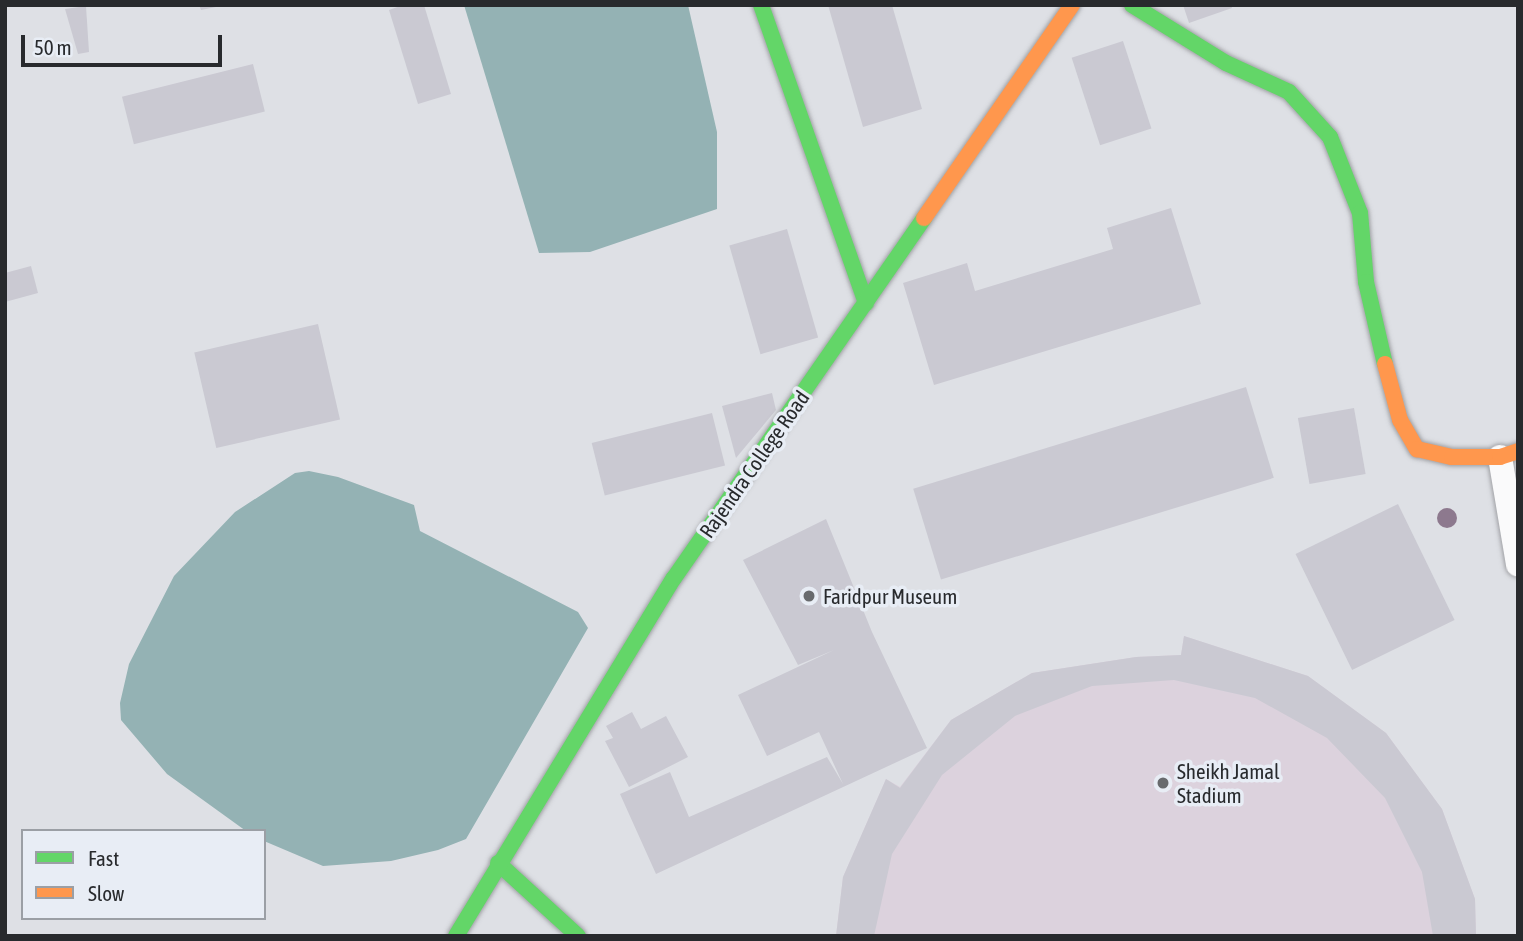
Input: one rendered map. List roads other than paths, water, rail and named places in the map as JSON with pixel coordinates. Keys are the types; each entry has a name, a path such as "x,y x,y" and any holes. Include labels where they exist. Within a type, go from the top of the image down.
{"street":[{"path":"761,5 866,303"},
{"name":"Rajendra College Road","path":"456,936 674,578 1072,5"},
{"path":"1132,5 1226,63 1289,92 1330,137 1360,213 1366,282 1401,420 1417,449 1452,457 1509,454 1518,564"},
{"path":"498,863 578,936"}],"water":[{"path":"464,5 688,5 717,132 717,209 590,252 539,253"},
{"path":"309,471 338,477 414,505 420,531 578,612 588,628 466,839 438,850 391,861 323,866 266,842 266,829 243,829 167,774 121,720 120,703 129,664 174,576 235,512 295,473"}],"place":[{"name":"Faridpur Museum","path":"809,596"},
{"name":"Sheikh Jamal Stadium","path":"1163,783"}]}
